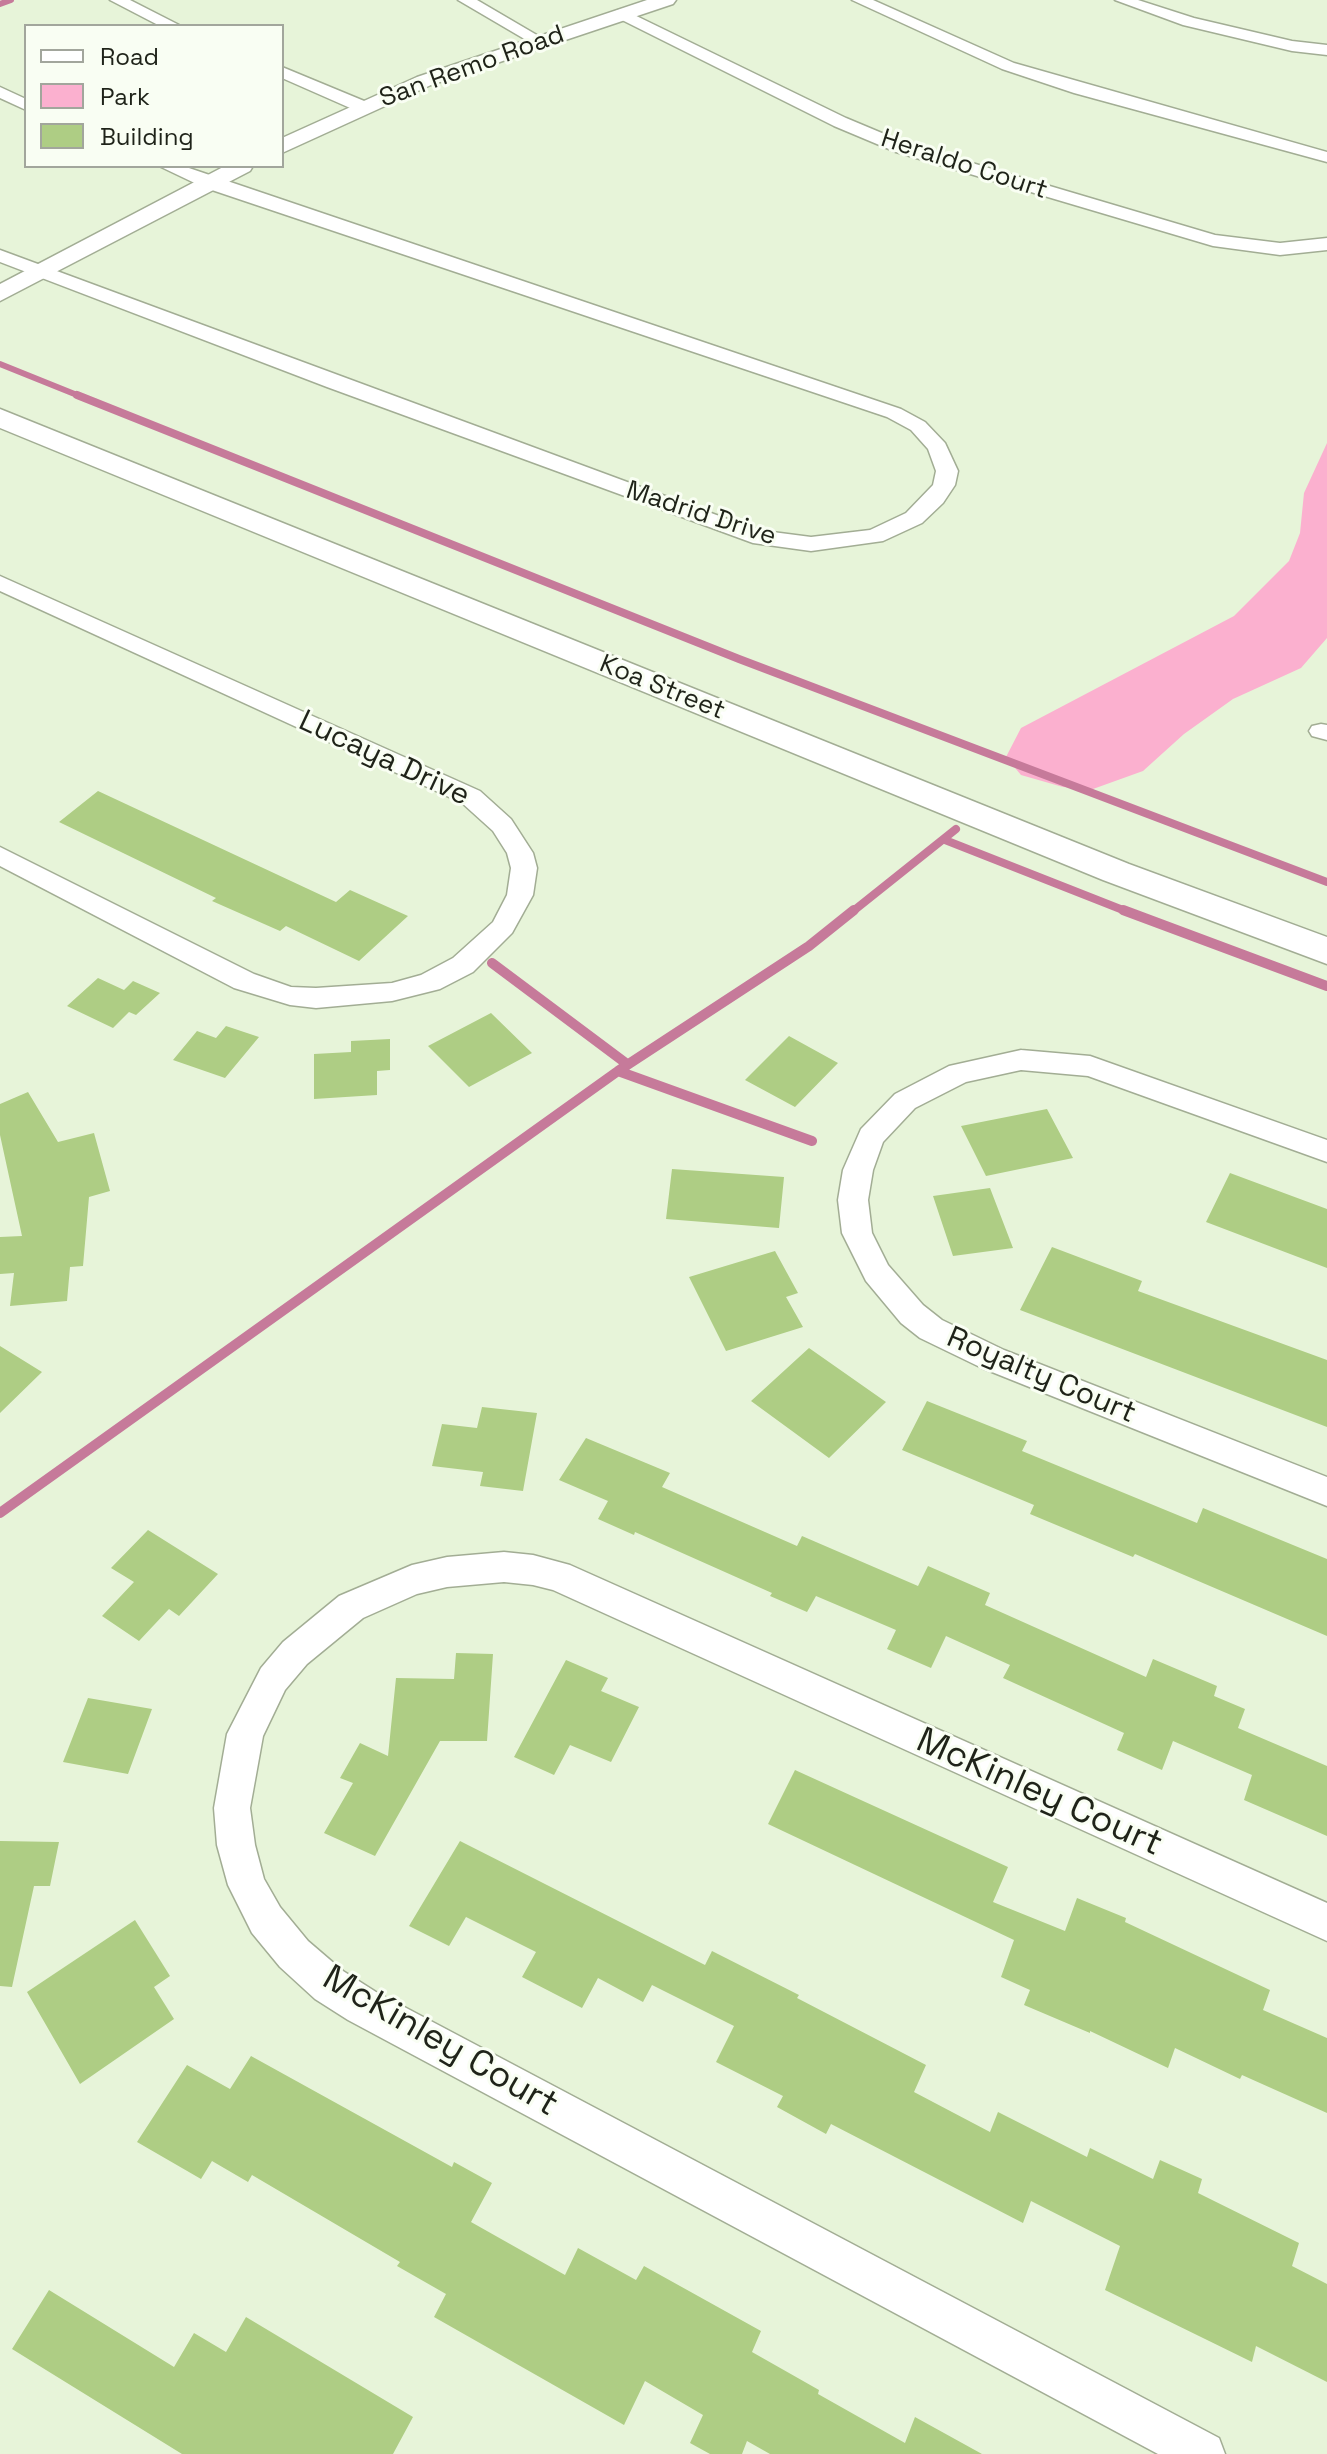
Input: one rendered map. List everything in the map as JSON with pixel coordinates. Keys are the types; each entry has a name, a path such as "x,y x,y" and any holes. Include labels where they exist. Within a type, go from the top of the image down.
{"main road":[{"name":"Koa Street","path":"0,418 1071,854 1327,951"}],"street":[{"path":"118,0 169,24"},
{"path":"466,0 539,41"},
{"name":"San Remo Road","path":"284,145 424,81 666,0"},
{"path":"860,0 1008,66 1327,157"},
{"path":"1123,0 1189,22 1292,46 1327,50"},
{"name":"Heraldo Court","path":"622,14 840,122 902,148 1213,240 1280,249 1327,244"},
{"path":"284,73 363,107"},
{"path":"0,92 24,104"},
{"path":"173,168 209,183"},
{"path":"0,294 238,168"},
{"name":"Madrid Drive","path":"40,273 753,536 811,544 875,536 914,518 944,485 947,471 938,447 918,426 894,413 209,183"},
{"path":"0,256 40,273"},
{"name":"Lucaya Drive","path":"0,583 471,797 507,832 520,853 524,868 520,895 503,927 463,965 430,982 392,992 316,998 290,996 244,981 0,855"},
{"name":"Royalty Court","path":"1327,1151 1090,1066 1021,1060 959,1073 905,1101 871,1137 858,1170 853,1200 857,1233 877,1273 912,1314 931,1329 993,1359 1327,1492"},
{"name":"McKinley Court","path":"1203,2454 376,2013 329,1985 294,1954 266,1920 247,1885 236,1845 232,1808 238,1762 245,1734 273,1679 295,1653 351,1607 412,1580 447,1572 504,1567 533,1570 558,1576 1327,1922"}],"green space":[{"path":"1327,443 1327,638 1301,668 1233,699 1184,734 1143,771 1093,789 1063,787 1021,775 1006,757 1021,728 1234,616 1289,561 1300,533 1304,493"}],"building":[{"path":"98,791 336,902 350,890 408,916 359,961 286,926 280,931 212,901 216,898 59,822"},
{"path":"98,978 124,990 133,981 160,993 136,1015 129,1012 113,1028 67,1006"},
{"path":"491,1013 532,1053 469,1087 428,1046"},
{"path":"226,1026 259,1037 225,1078 173,1060 197,1031 216,1038"},
{"path":"789,1036 838,1063 795,1107 745,1080"},
{"path":"390,1039 390,1070 377,1071 377,1095 314,1099 314,1054 351,1052 351,1041"},
{"path":"28,1092 58,1142 94,1133 110,1191 89,1197 83,1266 70,1267 67,1301 10,1306 14,1273 0,1274 0,1237 22,1236 0,1135 0,1104"},
{"path":"1047,1109 1073,1158 986,1176 961,1126"},
{"path":"672,1169 784,1177 779,1228 666,1219"},
{"path":"1230,1173 1327,1209 1327,1268 1206,1222"},
{"path":"990,1188 1013,1248 953,1256 933,1196"},
{"path":"1052,1247 1142,1281 1138,1291 1327,1360 1327,1427 1020,1310"},
{"path":"775,1251 798,1293 786,1297 803,1327 726,1351 689,1277"},
{"path":"0,1346 42,1372 0,1413"},
{"path":"809,1348 886,1402 829,1458 751,1401"},
{"path":"927,1401 1027,1441 1022,1451 1197,1523 1203,1508 1327,1559 1327,1636 1135,1554 1133,1557 1030,1514 1034,1505 902,1450"},
{"path":"482,1407 537,1413 523,1491 480,1486 483,1472 432,1466 442,1424 477,1428"},
{"path":"586,1438 670,1473 662,1487 797,1546 802,1536 918,1586 928,1566 990,1593 985,1605 1146,1677 1153,1659 1217,1686 1214,1696 1245,1709 1238,1728 1327,1766 1327,1836 1244,1800 1252,1775 1173,1741 1162,1770 1117,1750 1124,1733 1003,1678 1010,1665 946,1636 931,1668 887,1649 896,1630 816,1596 807,1612 770,1596 772,1593 635,1532 634,1535 598,1519 608,1501 559,1480"},
{"path":"148,1530 218,1574 179,1616 169,1609 139,1641 102,1616 134,1582 111,1568"},
{"path":"456,1653 493,1654 487,1741 440,1741 375,1856 324,1833 353,1783 340,1778 360,1743 388,1756 396,1678 454,1679"},
{"path":"566,1660 608,1678 601,1691 639,1707 611,1762 570,1745 554,1775 514,1757"},
{"path":"88,1698 152,1709 128,1774 63,1762"},
{"path":"795,1770 1008,1867 993,1902 1065,1931 1077,1898 1126,1918 1125,1922 1270,1990 1263,2010 1327,2038 1327,2113 1242,2075 1240,2079 1175,2048 1168,2068 1090,2031 1024,2005 1030,1990 1001,1977 1014,1940 768,1824"},
{"path":"0,1841 59,1842 50,1886 34,1886 12,1987 0,1986"},
{"path":"460,1841 705,1965 712,1951 799,1995 797,1998 926,2065 914,2092 990,2132 998,2112 1087,2157 1090,2148 1153,2179 1160,2160 1202,2179 1198,2193 1299,2243 1292,2266 1327,2284 1327,2382 1256,2346 1252,2362 1105,2290 1120,2246 1031,2201 1023,2223 831,2124 826,2134 777,2107 783,2096 716,2062 734,2026 652,1985 643,2002 598,1978 582,2008 522,1977 536,1952 466,1917 449,1946 409,1926"},
{"path":"135,1920 170,1976 154,1987 174,2019 80,2084 27,1992"},
{"path":"251,2056 452,2167 454,2162 492,2183 471,2222 565,2275 578,2248 636,2280 644,2266 761,2331 752,2352 905,2443 915,2417 982,2454 770,2454 747,2441 742,2454 710,2454 690,2443 703,2415 645,2381 624,2425 434,2317 446,2294 397,2266 400,2262 252,2175 248,2182 212,2161 201,2179 137,2142 187,2065 230,2089"},
{"path":"49,2290 174,2367 194,2333 226,2352 246,2317 413,2417 393,2454 182,2454 12,2349"}],"waterway":[{"path":"0,4 11,0"},
{"path":"0,364 80,396"},
{"path":"80,396 739,659 1327,882"},
{"path":"852,912 956,829"},
{"path":"945,840 1128,912"},
{"path":"618,1071 809,946 854,910"},
{"path":"1123,910 1327,986"},
{"path":"492,963 627,1064"},
{"path":"0,1513 618,1071"},
{"path":"618,1071 812,1141"}]}
